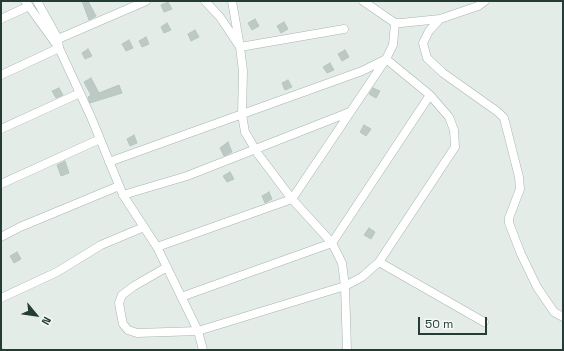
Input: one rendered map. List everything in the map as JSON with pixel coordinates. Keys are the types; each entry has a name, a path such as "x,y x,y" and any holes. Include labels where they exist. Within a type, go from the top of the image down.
{"street":[{"path":"37,1 58,39 59,48"},
{"path":"58,39 146,1"},
{"path":"205,1 220,17 240,47"},
{"path":"232,1 243,71 242,115 245,132 258,154 292,199 332,243 342,263 345,286 347,350"},
{"path":"366,2 395,22 440,19 478,6 485,1"},
{"path":"1,19 27,3 59,48 80,93 123,195 157,247 198,331 203,350"},
{"path":"440,19 429,30 423,43 427,58 443,73 498,112 504,118 519,177 520,189 509,223 521,254 537,287 554,312 563,317"},
{"path":"157,247 292,199 386,59 393,45 395,22"},
{"path":"240,47 344,29"},
{"path":"1,75 59,48"},
{"path":"167,267 134,286 122,295 119,303 123,324 128,330 137,333 198,331 345,286 362,277 379,262 455,147 454,130 449,117 430,95 386,59"},
{"path":"110,162 362,71 386,59"},
{"path":"1,129 80,93"},
{"path":"181,297 332,243 430,95"},
{"path":"123,195 187,176 350,112"},
{"path":"1,184 100,140"},
{"path":"1,237 20,227 119,186"},
{"path":"1,298 57,272 101,246 144,227"},
{"path":"379,262 484,322"}],"building":[{"path":"82,1 88,1 96,16 89,20"},
{"path":"168,2 172,9 164,12 161,5"},
{"path":"255,19 259,26 252,30 248,23"},
{"path":"284,22 288,29 281,33 277,26"},
{"path":"167,23 171,30 164,33 161,27"},
{"path":"195,30 199,37 191,41 188,34"},
{"path":"146,37 149,44 142,47 139,41"},
{"path":"129,40 133,48 126,51 122,44"},
{"path":"88,49 92,56 85,59 82,53"},
{"path":"345,50 349,57 342,61 338,54"},
{"path":"330,63 334,70 327,73 323,67"},
{"path":"91,78 99,93 119,85 122,93 90,103 88,97 91,95 84,82"},
{"path":"288,80 292,87 285,90 282,83"},
{"path":"59,88 63,95 56,98 52,91"},
{"path":"373,88 380,91 376,98 369,94"},
{"path":"364,125 371,129 366,136 360,132"},
{"path":"134,135 137,143 130,146 127,139"},
{"path":"228,142 232,152 224,156 220,148"},
{"path":"65,161 69,173 61,176 57,165"},
{"path":"230,172 234,179 227,182 223,176"},
{"path":"269,192 272,199 265,203 262,196"},
{"path":"369,228 375,232 371,239 364,235"},
{"path":"17,252 21,259 14,263 10,256"}]}
